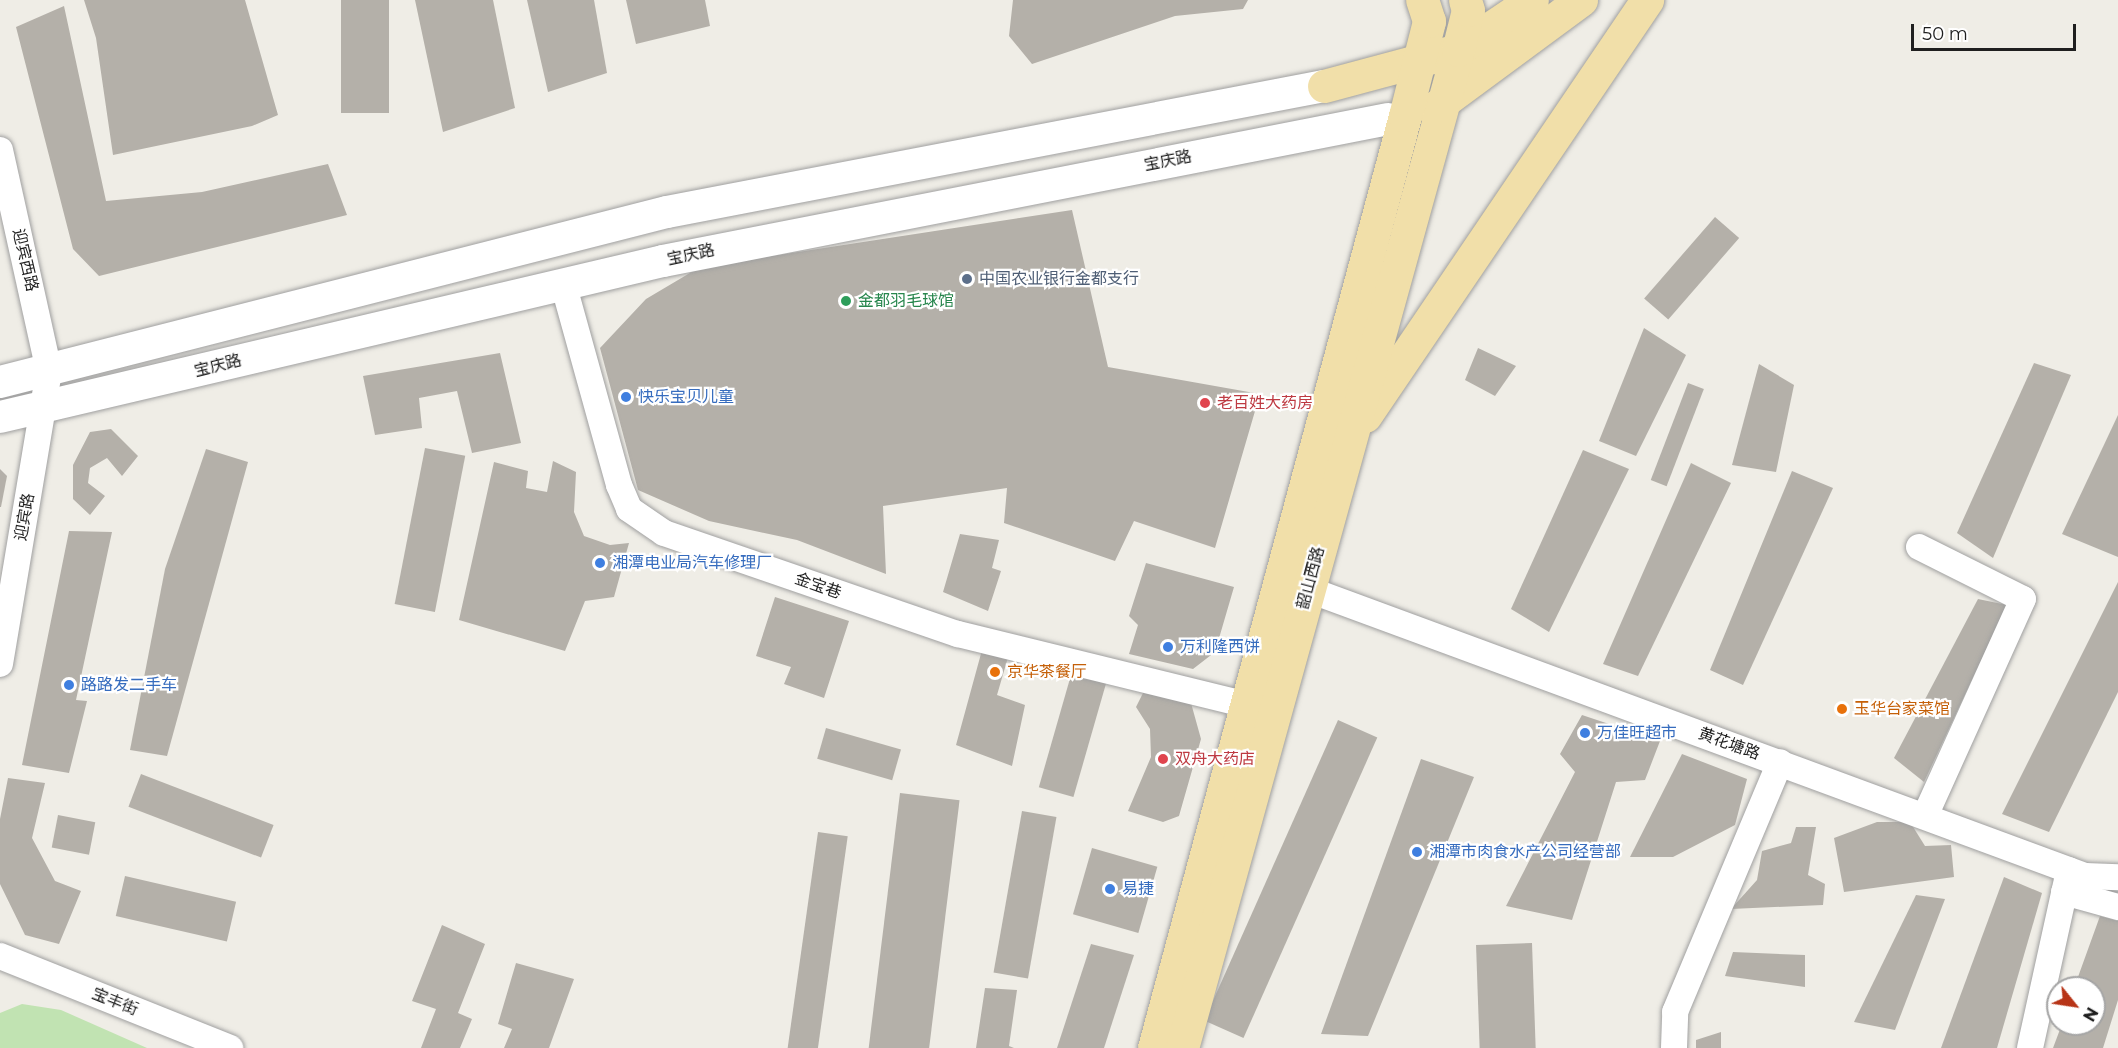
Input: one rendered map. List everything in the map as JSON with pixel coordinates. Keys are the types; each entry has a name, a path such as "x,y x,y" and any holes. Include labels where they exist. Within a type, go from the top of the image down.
{"main road":[{"name":"韶山西路","path":"1154,1048 1396,118 1418,63 1429,21 1422,0"},
{"name":"韶山西路","path":"1182,1048 1440,107 1458,50 1468,10 1465,0"},
{"path":"1324,86 1418,63 1458,50 1532,0"},
{"path":"1396,118 1440,107 1581,0"},
{"path":"1348,440 1647,0"}],"street":[{"path":"0,382 667,212 1324,86"},
{"name":"宝庆路","path":"0,417 563,283 1396,118"},
{"name":"迎宾西路","path":"0,150 49,371"},
{"name":"金宝巷","path":"563,283 625,501 664,533 958,634 1244,704"},
{"name":"迎宾路","path":"0,664 49,371"},
{"path":"1919,547 2023,599 1925,816"},
{"name":"黄花塘路","path":"1307,589 1925,816 2067,881 2118,877"},
{"path":"1674,1048 1676,1012 1780,762"},
{"path":"2030,1048 2067,881 2118,907"},
{"name":"宝丰街","path":"0,957 230,1048"}],"green space":[{"path":"22,1004 61,1010 147,1048 0,1048 0,1013"}],"building":[{"path":"84,0 245,0 278,115 252,126 113,155 96,38"},
{"path":"341,0 389,0 389,113 341,113"},
{"path":"415,0 493,0 515,108 443,132"},
{"path":"527,0 594,0 607,73 548,92"},
{"path":"626,0 705,0 710,26 636,44"},
{"path":"1013,0 1248,0 1243,9 1175,16 1032,64 1009,36"},
{"path":"64,6 106,201 202,192 328,164 347,215 99,276 73,249 16,27"},
{"path":"1072,210 1108,367 1260,394 1215,548 1134,521 1115,561 1004,523 1007,488 883,506 886,574 797,540 709,521 638,490 600,348 646,299 700,267"},
{"path":"1715,217 1739,238 1668,320 1644,299"},
{"path":"1644,328 1686,355 1636,456 1599,441"},
{"path":"1478,348 1516,366 1495,396 1465,380"},
{"path":"500,353 521,443 472,453 457,391 419,398 422,428 375,435 363,376"},
{"path":"2034,363 2071,375 1993,558 1957,533"},
{"path":"1759,364 1794,385 1776,472 1732,465"},
{"path":"1688,383 1704,389 1667,486 1651,480"},
{"path":"2118,415 2118,557 2062,534"},
{"path":"111,429 138,456 122,476 107,458 90,468 88,483 105,496 90,515 73,499 73,465 90,432"},
{"path":"425,448 465,456 435,612 395,604"},
{"path":"206,449 248,462 167,756 130,750 165,569"},
{"path":"1583,450 1629,469 1549,632 1511,609"},
{"path":"553,461 576,472 574,512 584,536 610,545 629,543 614,597 585,601 565,651 459,620 494,462 528,471 526,488 547,492"},
{"path":"1691,463 1731,483 1638,676 1603,664"},
{"path":"0,469 7,476 1,507 0,507"},
{"path":"1792,471 1833,488 1743,685 1710,670"},
{"path":"69,531 112,532 76,700 87,701 69,773 22,765"},
{"path":"960,534 999,540 992,568 1001,571 988,611 943,592"},
{"path":"1146,563 1234,587 1215,652 1193,669 1129,654 1138,625 1129,616"},
{"path":"2118,582 2118,692 2049,832 2002,814"},
{"path":"775,597 849,621 824,698 784,684 791,667 756,656"},
{"path":"1978,599 2007,605 1924,782 1894,758"},
{"path":"982,650 1009,654 997,695 1025,705 1012,766 956,745"},
{"path":"1073,668 1108,678 1073,797 1039,787"},
{"path":"1146,687 1191,703 1201,739 1179,816 1163,822 1128,811 1151,757 1150,729 1136,707"},
{"path":"1582,715 1660,741 1645,780 1616,782 1572,920 1506,906 1575,772 1560,754"},
{"path":"1338,720 1377,737 1243,1038 1204,1021"},
{"path":"826,728 901,749 892,780 817,759"},
{"path":"1682,754 1747,779 1735,825 1673,857 1630,857"},
{"path":"1421,759 1474,777 1368,1036 1321,1034"},
{"path":"141,774 274,825 261,858 128,807"},
{"path":"8,778 45,783 32,838 55,881 81,891 59,944 25,935 0,884 0,819"},
{"path":"900,793 960,800 929,1048 869,1048"},
{"path":"1022,811 1056,817 1028,979 994,973"},
{"path":"58,815 95,822 89,855 52,847"},
{"path":"1877,822 1910,822 1925,846 1951,845 1954,877 1844,892 1834,838"},
{"path":"1796,827 1816,827 1808,875 1825,884 1823,905 1731,909 1757,880 1762,851 1791,843"},
{"path":"818,832 848,836 818,1048 788,1048"},
{"path":"1092,848 1157,867 1138,933 1073,914"},
{"path":"125,876 236,902 227,942 116,916"},
{"path":"2004,877 2042,893 1997,1048 1941,1048"},
{"path":"1916,895 1945,899 1895,1030 1854,1022"},
{"path":"2100,916 2118,921 2118,1000 2103,1048 2053,1048 2058,1036 2106,1036 2106,976 2078,976"},
{"path":"442,925 485,944 458,1013 472,1019 460,1048 421,1048 436,1009 412,1001"},
{"path":"1532,943 1536,1048 1480,1048 1476,945"},
{"path":"1091,944 1134,955 1104,1048 1057,1048"},
{"path":"1733,952 1805,955 1805,987 1725,976"},
{"path":"516,963 574,979 549,1048 504,1048 512,1029 498,1024"},
{"path":"985,988 1017,990 1009,1046 1014,1048 976,1048"},
{"path":"1721,1032 1721,1048 1696,1048 1696,1040"}],"place":[{"name":"中国农业银行金都支行","path":"967,279"},
{"name":"金都羽毛球馆","path":"846,301"},
{"name":"快乐宝贝儿童","path":"626,397"},
{"name":"老百姓大药房","path":"1205,403"},
{"name":"湘潭电业局汽车修理厂","path":"600,563"},
{"name":"万利隆西饼","path":"1168,647"},
{"name":"京华茶餐厅","path":"995,672"},
{"name":"路路发二手车","path":"69,685"},
{"name":"玉华台家菜馆","path":"1842,709"},
{"name":"万佳旺超市","path":"1585,733"},
{"name":"双舟大药店","path":"1163,759"},
{"name":"湘潭市肉食水产公司经营部","path":"1417,852"},
{"name":"易捷","path":"1110,889"}]}
